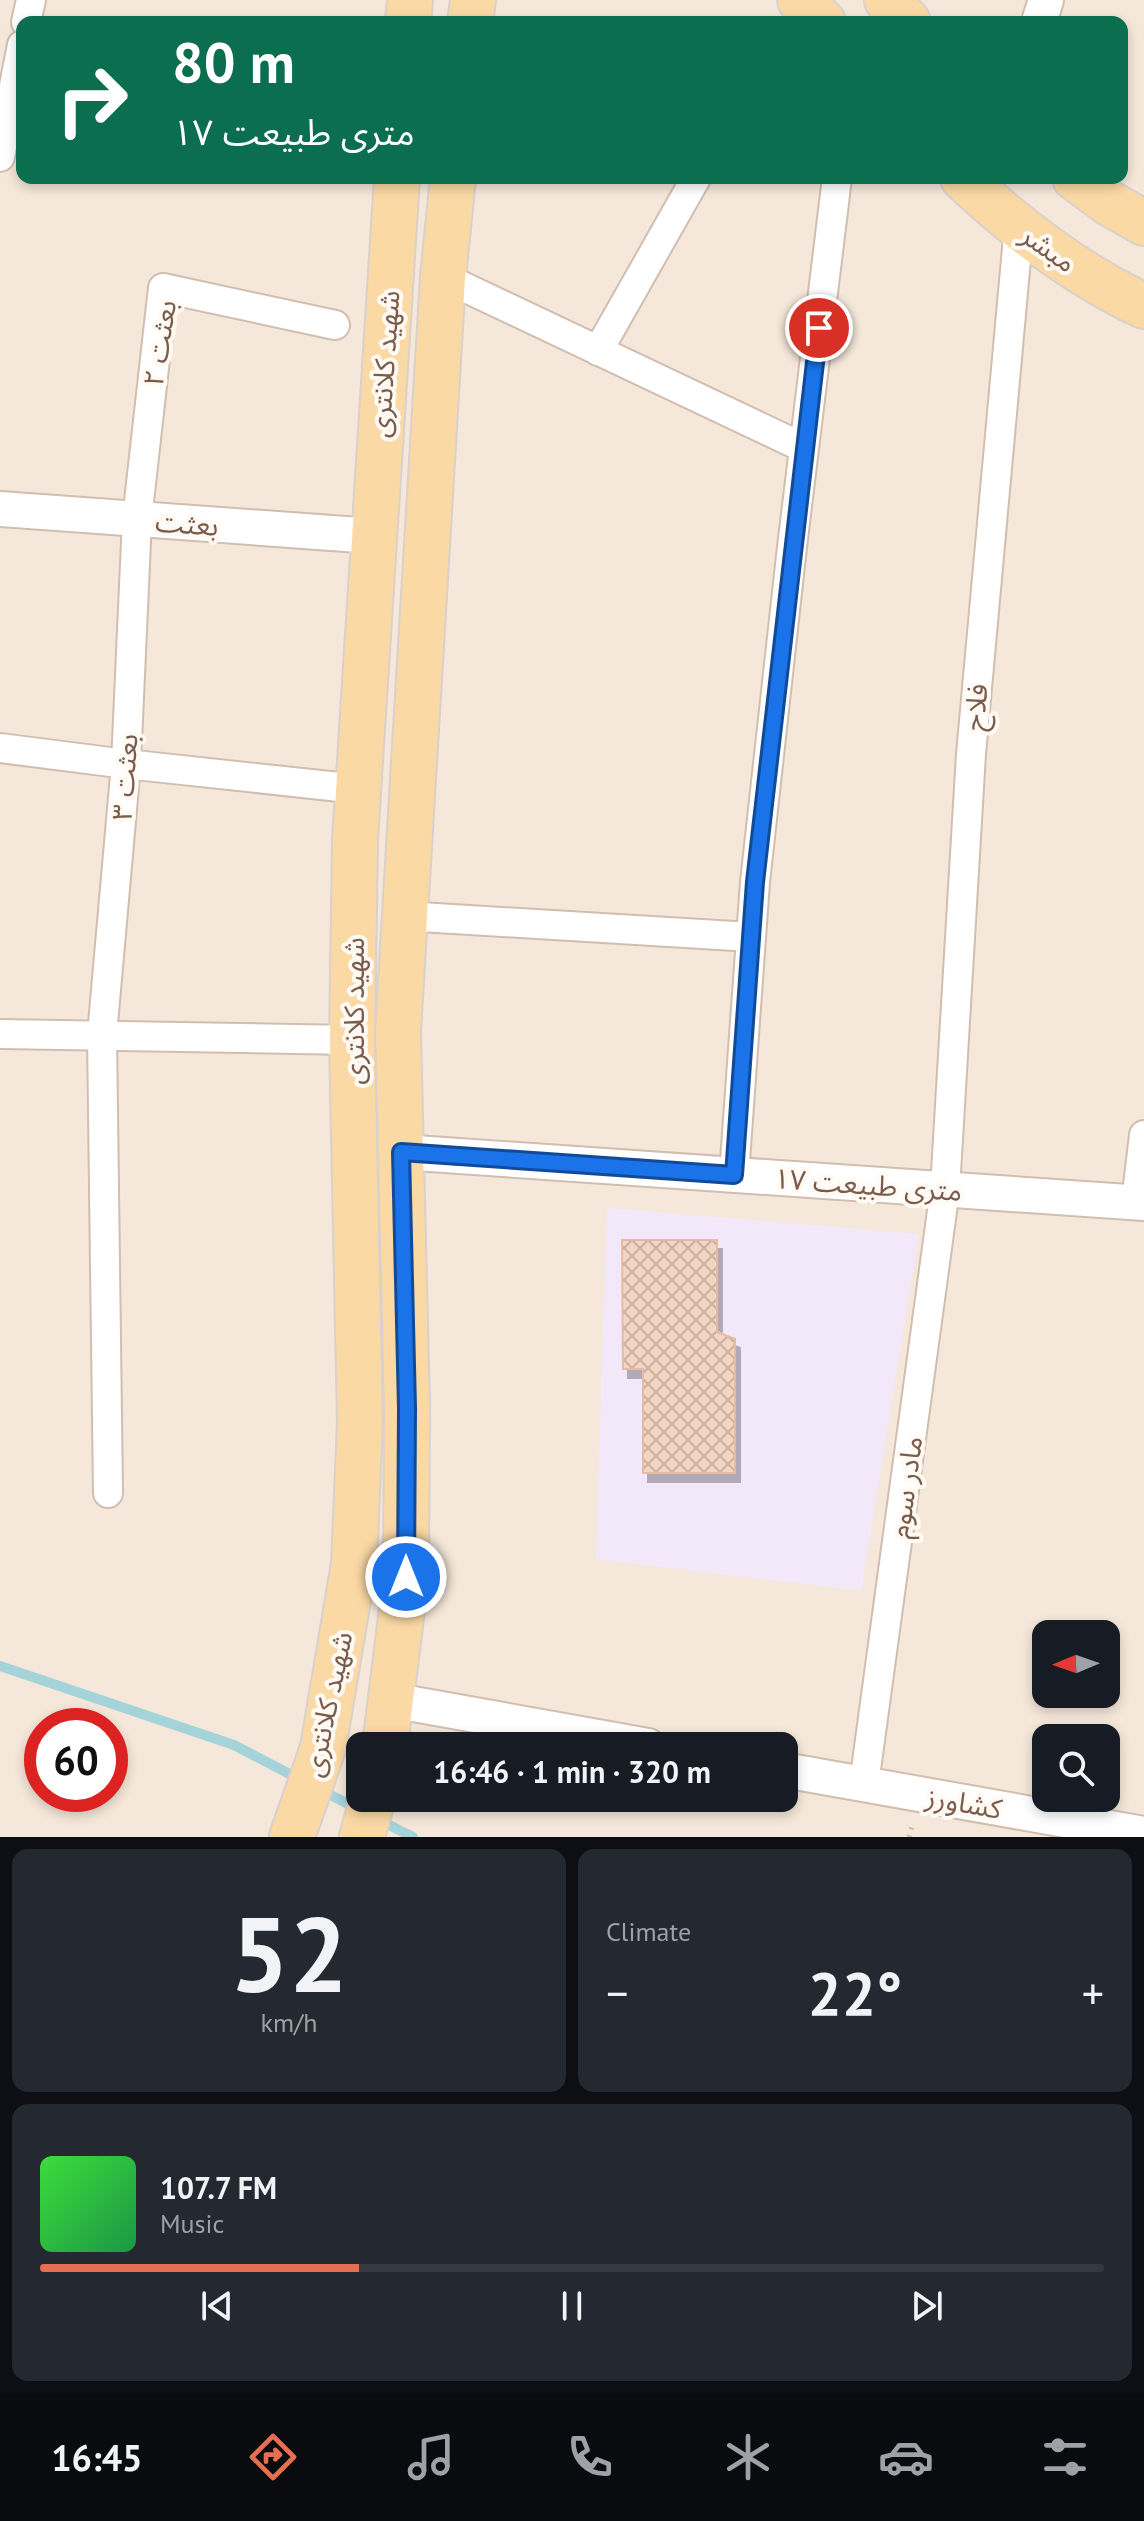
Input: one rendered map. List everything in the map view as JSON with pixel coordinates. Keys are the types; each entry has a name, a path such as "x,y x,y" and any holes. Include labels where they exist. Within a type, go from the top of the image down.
{"main road":[{"path":"800,0 817,16"},
{"path":"887,0 902,16"},
{"name":"شهید کلانتری","path":"297,1821 323,1748 354,1564 360,1422 352,1040 358,789 397,184"},
{"name":"شهید کلانتری","path":"387,1732 406,1577 407,1408 398,1031 443,277 452,184"},
{"name":"مبشر","path":"969,184 1000,213 1111,290 1144,306"},
{"path":"1083,184 1144,223"},
{"path":"362,1837 369,1812"}],"street":[{"path":"0,157 8,81 16,62"},
{"path":"598,351 693,184"},
{"path":"734,1175 758,851 836,184"},
{"name":"فلاح","path":"945,1189 971,754 1019,226"},
{"path":"443,277 804,448"},
{"name":"بعثت ۲","path":"137,519 163,288 335,325"},
{"name":"بعثت","path":"0,509 373,536"},
{"name":"بعثت ۳","path":"108,1493 102,1035 126,764 137,519"},
{"path":"0,748 358,789"},
{"path":"404,916 751,937"},
{"path":"0,1034 352,1040"},
{"path":"1140,1202 1144,1135"},
{"name":"۱۷ متری طبیعت","path":"401,1152 1140,1202"},
{"name":"مادر سوم","path":"864,1784 945,1189"},
{"path":"391,1700 570,1732"},
{"name":"کشاورز","path":"798,1772 1144,1834"}],"shaded area":[{"path":"0,0 1144,0 1144,1837 0,1837"},
{"path":"607,1208 919,1234 861,1591 596,1559"}],"building":[{"path":"622,1240 717,1240 717,1332 735,1339 735,1473 643,1473 643,1369 623,1369"}],"waterway":[{"path":"0,1666 234,1745 301,1780"},
{"path":"319,1789 346,1803"},
{"path":"379,1820 413,1837"}],"route":[{"path":"406,1577 407,1408 401,1152 734,1175 755,882 819,328"}]}
